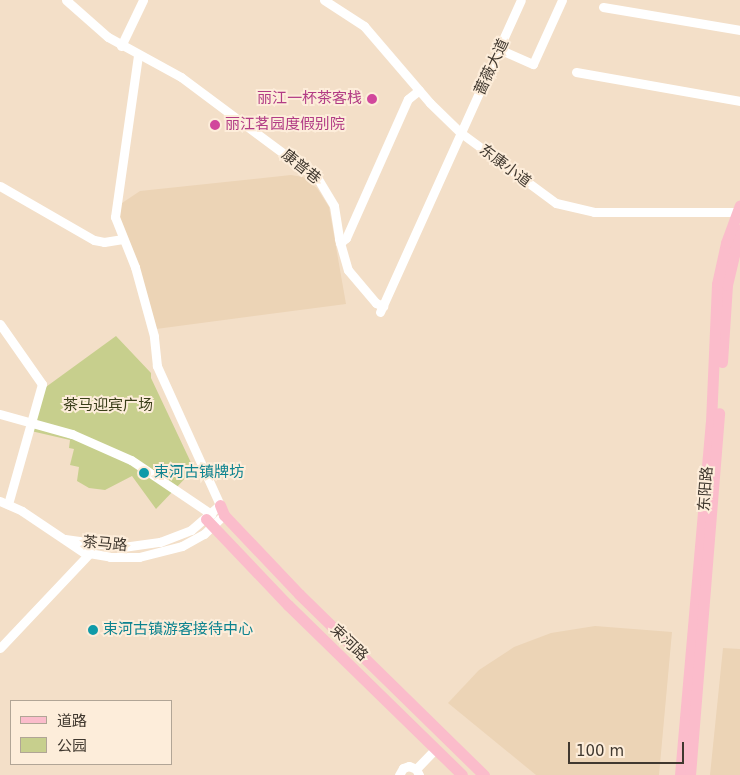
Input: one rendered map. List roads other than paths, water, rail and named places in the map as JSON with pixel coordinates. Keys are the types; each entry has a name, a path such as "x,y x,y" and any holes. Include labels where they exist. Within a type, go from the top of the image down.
{"main road":[{"name":"东阳路","path":"680,775 711,422 717,284 726,243 739,210"},
{"name":"东阳路","path":"690,775 712,533 727,285 740,230"},
{"name":"束河路","path":"222,510 299,594 484,775"},
{"name":"束河路","path":"210,519 288,605 462,775"}],"street":[{"name":"康普巷","path":"66,0 121,46 181,77 318,179 332,200 340,243 348,270 381,309"},
{"path":"121,46 143,0"},
{"name":"东康小道","path":"324,0 342,4 371,33 419,90 461,133 548,199 572,209 594,212 739,210"},
{"name":"蔷薇大道","path":"381,309 501,50 521,0"},
{"path":"501,50 533,64 562,0"},
{"path":"603,7 740,30"},
{"path":"138,55 115,201 115,217 154,336 157,366 222,510"},
{"path":"576,72 740,101"},
{"path":"340,243 346,238 408,99 419,90"},
{"path":"0,186 94,240 104,242 123,239"},
{"path":"0,324 42,384 32,422 4,502 65,539"},
{"path":"0,414 72,434 131,460 210,519"},
{"name":"茶马路","path":"65,539 81,543 136,546 178,536 210,519 222,510"},
{"name":"茶马路","path":"65,539 89,554 124,558 163,553 196,539 210,519"},
{"path":"0,648 89,554"},
{"path":"399,775 406,766 417,772 435,749"}],"place":[{"name":"丽江一杯茶客栈","path":"372,99"},
{"name":"丽江茗园度假别院","path":"215,125"},
{"name":"束河古镇牌坊","path":"144,473"},
{"name":"束河古镇游客接待中心","path":"93,630"}],"park label":[{"name":"茶马迎宾广场","path":"108,406"}]}
